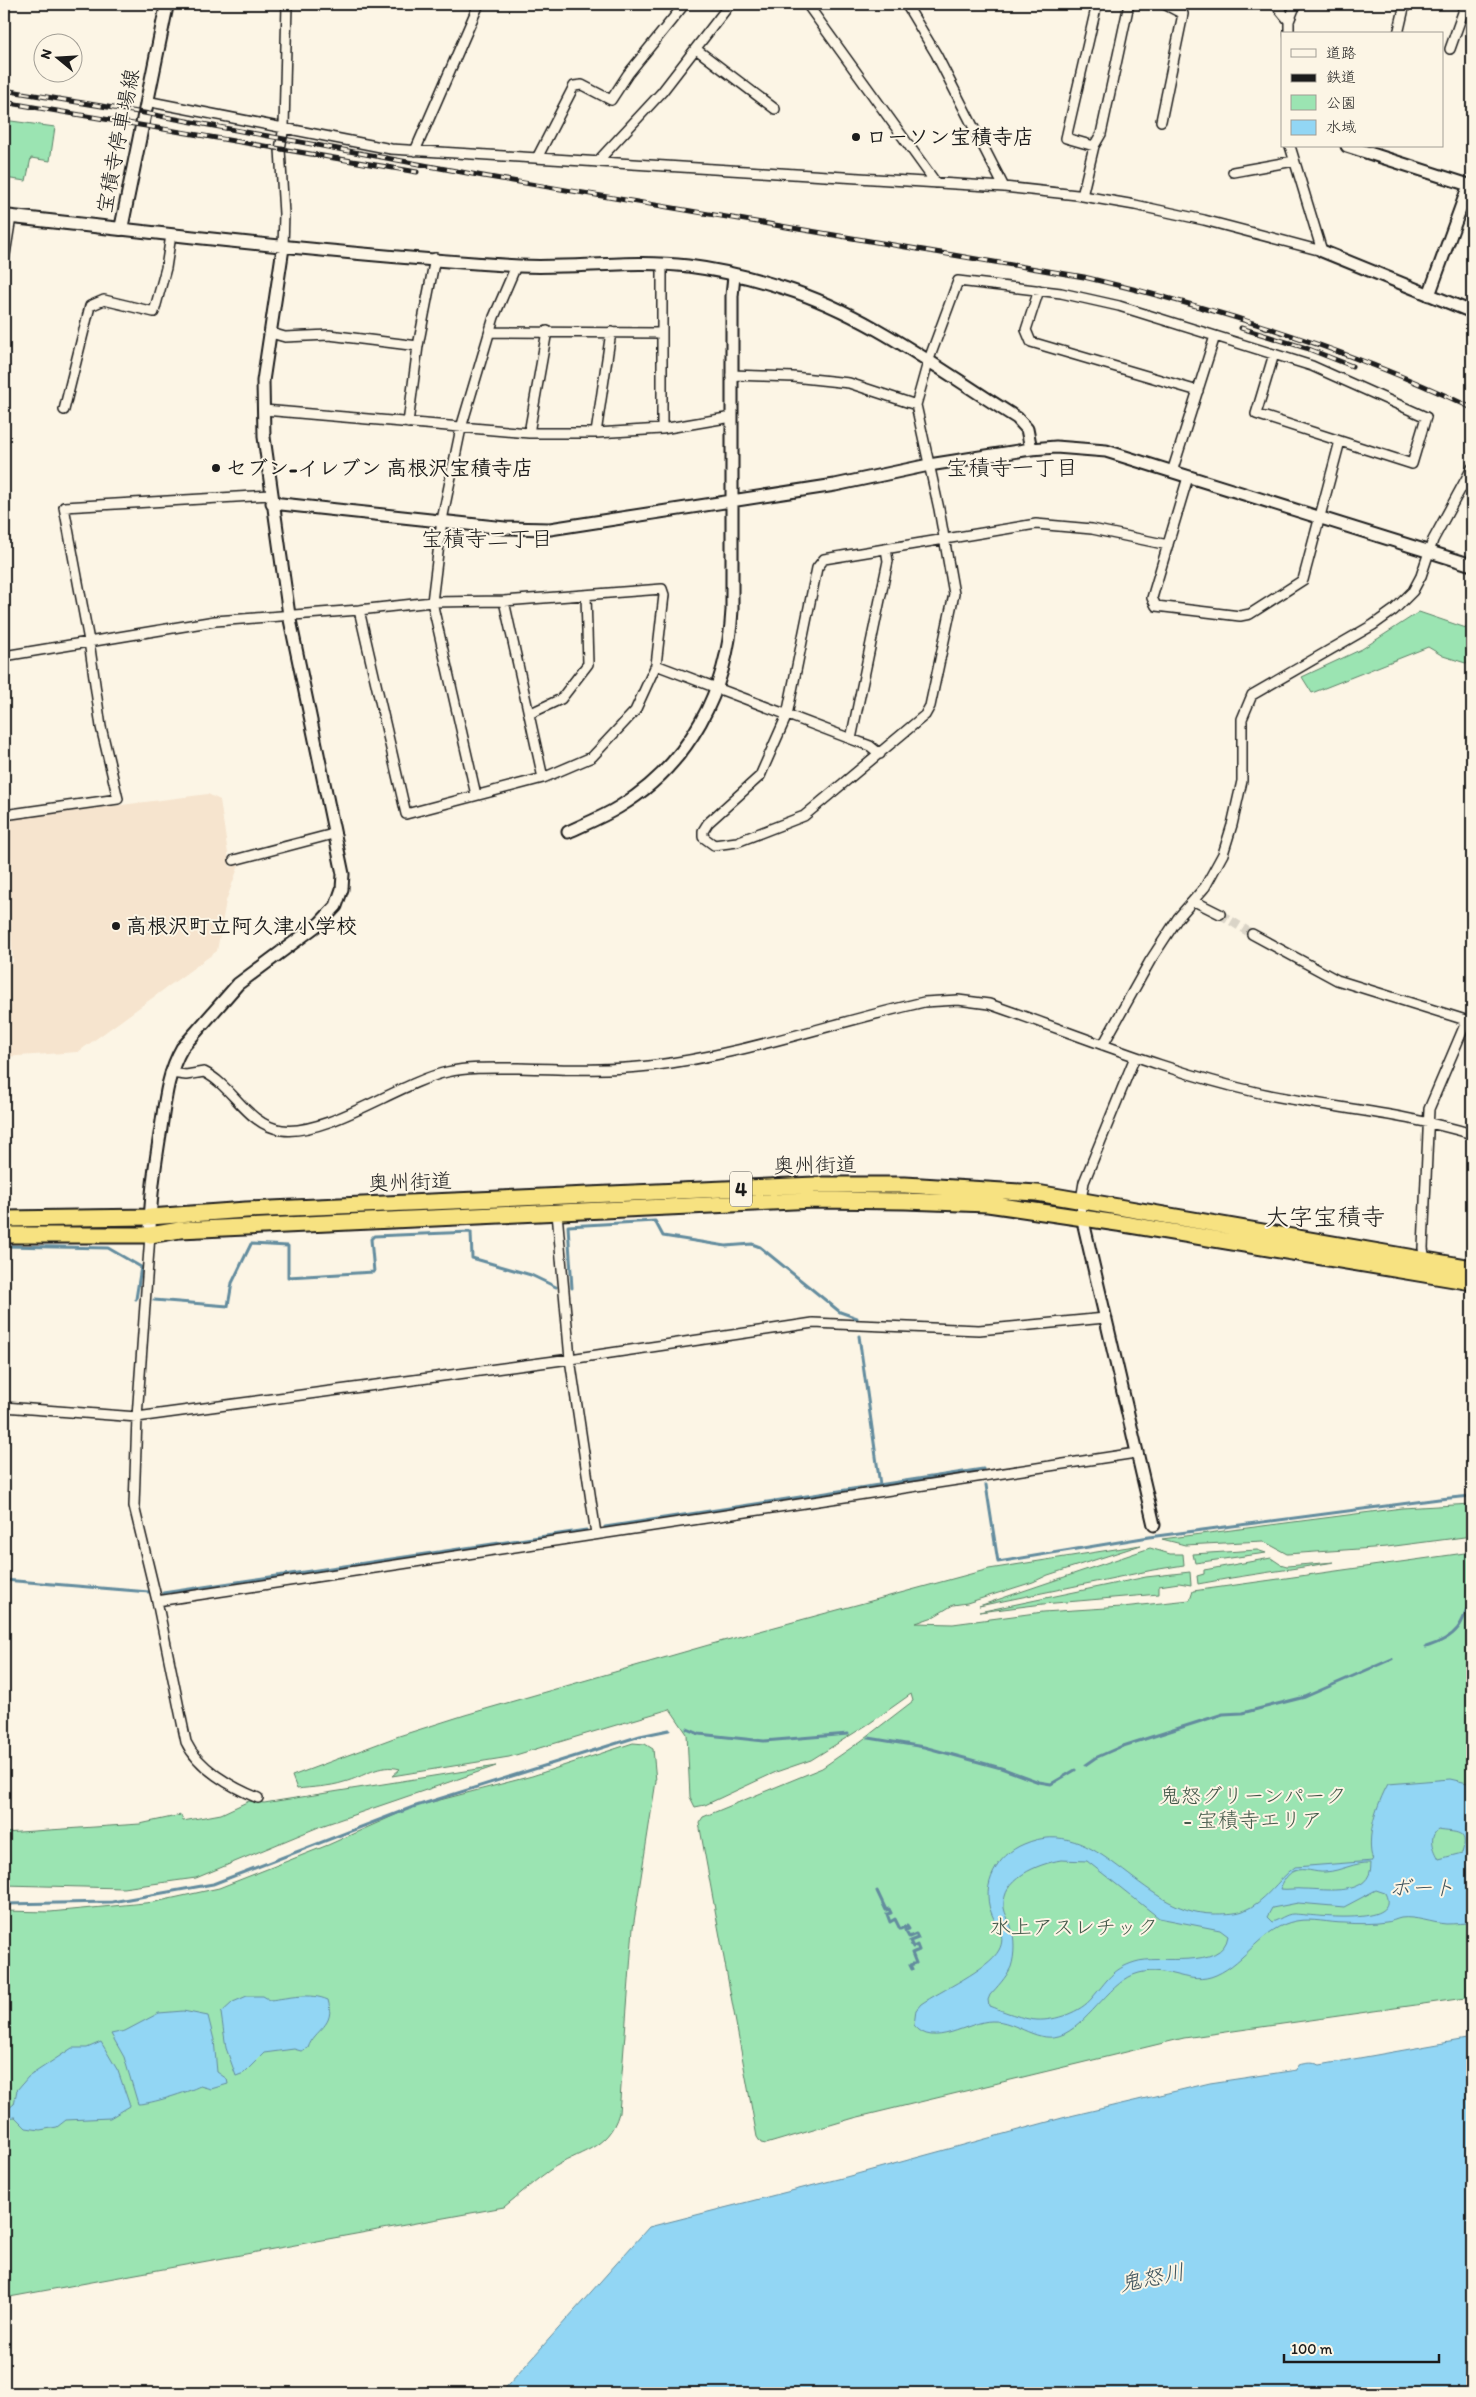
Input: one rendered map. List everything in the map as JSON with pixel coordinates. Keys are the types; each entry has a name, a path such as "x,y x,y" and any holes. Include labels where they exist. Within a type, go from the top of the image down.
{"highway":[{"name":"奥州街道","path":"4,1219 150,1217 246,1210 815,1185 905,1185 989,1189 1081,1200 1472,1268"},
{"name":"奥州街道","path":"4,1235 150,1235 180,1230 815,1200 905,1200 988,1204 1472,1282"}],"main road":[{"name":"宝積寺停車場線","path":"8,217 121,229 167,4"}],"street":[{"path":"258,1798 207,1768 192,1755 186,1742 157,1601 134,1506 137,1417 150,1235 150,1198 170,1073 182,1048 238,984 320,923 336,906 342,889 343,874 333,834 289,615 264,437 263,381 282,248 284,214 280,149 284,127 287,4"},
{"path":"416,151 479,4"},
{"path":"597,162 662,92 730,4"},
{"path":"807,4 936,183"},
{"path":"906,4 936,54 1004,187"},
{"path":"1094,146 1066,138 1097,4"},
{"path":"1082,196 1094,146 1101,134 1129,4"},
{"path":"1161,121 1183,14 1164,4"},
{"path":"1274,4 1289,21"},
{"path":"1288,32 1289,21 1296,4"},
{"path":"1398,32 1405,4"},
{"path":"1450,49 1466,4"},
{"path":"537,158 574,86 582,85 611,100 628,74 683,6"},
{"path":"696,48 775,109"},
{"path":"146,101 391,149 1004,187 1082,196 1204,220 1322,251 1472,312"},
{"path":"1291,148 1322,251"},
{"path":"1359,148 1372,150 1471,186 1429,295"},
{"path":"1233,172 1294,160"},
{"path":"4,261 8,217"},
{"path":"121,229 282,248 435,258 516,266 686,266 784,288 836,308 867,324 1017,418 1027,429 1032,448"},
{"path":"64,410 90,306 104,300 154,312 166,268 171,235"},
{"path":"408,423 418,346 435,258"},
{"path":"476,796 432,602 442,520 462,428 490,332 516,266"},
{"path":"662,266 662,428"},
{"path":"568,832 620,806 668,767 703,721 717,688 730,636 731,375 734,276"},
{"path":"1168,545 1092,529 1036,524 944,539 886,550 824,559 820,562 787,715 760,776 708,823 703,837 707,842 714,845 737,842 793,822 814,810 925,715 930,706 954,594 944,539 916,405 928,362 958,281 1039,290 1119,306 1274,354 1312,366 1426,417 1412,464 1256,414 1274,354"},
{"path":"1039,290 1026,330 1031,342 1198,391"},
{"path":"529,433 546,331"},
{"path":"490,332 661,333"},
{"path":"596,433 611,332"},
{"path":"271,333 285,337 329,335 418,346"},
{"path":"1172,472 1215,336"},
{"path":"731,375 793,377 849,383 916,405"},
{"path":"264,410 529,433 596,433 662,428 732,417"},
{"path":"1188,477 1152,598 1156,606 1240,616 1250,614 1304,580 1340,442"},
{"path":"4,815 118,799 101,727 89,641 64,507 272,499 505,528 550,528 732,499 835,485 929,465 1032,448 1056,447 1106,451 1472,565"},
{"path":"1102,1045 1150,961 1178,918 1205,887 1223,854 1242,781 1242,719 1252,695 1373,625 1394,610 1413,591 1421,576 1428,552 1472,468"},
{"path":"851,739 888,561 886,550"},
{"path":"4,656 215,621 360,610 432,602 504,601 662,589 664,595 656,665 635,711 592,757 543,778 406,814 360,610"},
{"path":"529,714 561,699 588,664 586,596"},
{"path":"504,601 543,778"},
{"path":"656,665 870,746 880,754"},
{"path":"234,860 333,834"},
{"path":"1194,901 1220,914"},
{"path":"1252,934 1337,980 1469,1021 1429,1109 1423,1248 1425,1260"},
{"path":"170,1073 186,1075 204,1072 215,1079 258,1120 269,1126 292,1130 321,1124 445,1073 478,1068 606,1069 691,1060 890,1010 940,1000 958,1000 989,1004 1196,1077 1259,1093 1427,1121 1472,1134"},
{"path":"1135,1056 1091,1164 1082,1190 1081,1200 1082,1218 1154,1524"},
{"path":"557,1213 570,1359 596,1534"},
{"path":"4,1407 137,1417 570,1359 813,1323 979,1330 1105,1318"},
{"path":"157,1601 1136,1453"}],"shaded area":[{"name":"高根沢町立阿久津小学校","path":"208,794 220,800 230,867 239,865 226,901 217,951 78,1052 4,1057 4,962 13,962 4,820"}],"green space":[{"path":"4,120 55,127 50,161 31,158 26,181 4,178"},
{"path":"1419,612 1472,630 1472,665 1443,656 1428,647 1312,693 1302,677 1362,649"},
{"path":"1472,1504 1472,1536 1387,1547 1287,1554 1263,1541 1185,1545 1162,1539 1402,1508"},
{"name":"鬼怒グリーンパーク - 宝積寺エリア","path":"1141,1545 1048,1575 1033,1582 967,1603 953,1605 933,1617 916,1623 953,1624 1043,1612 1190,1600 1193,1591 1472,1552 1472,1997 1184,2038 854,2118 766,2144 761,2143 757,2137 699,1823 703,1817 822,1768 913,1701 911,1694 870,1723 811,1760 776,1772 705,1805 695,1807 690,1797 687,1734 670,1709 509,1757 392,1776 400,1769 378,1769 338,1784 297,1789 292,1776 399,1736 465,1715 712,1644 989,1569"},
{"path":"1150,1548 1170,1554 1183,1554 1184,1565 979,1606"},
{"path":"1257,1550 1266,1553 1195,1563 1193,1554"},
{"path":"1271,1558 1287,1566 1334,1562 1198,1584 1197,1576 1204,1574 1204,1570"},
{"path":"1190,1572 1191,1585 1179,1583 1159,1586 1159,1594 1043,1604 979,1612 1146,1577"},
{"path":"633,1743 645,1744 653,1749 656,1781 633,1928 619,2113 608,2135 591,2148 550,2170 504,2207 4,2298 4,1911 50,1912 155,1902 219,1888 328,1845 413,1807 532,1776"},
{"path":"496,1766 321,1826 196,1878 123,1888 4,1885 4,1833 140,1824 181,1815 183,1821 221,1814 249,1801 264,1803"}],"water":[{"name":"ボート","path":"1450,1779 1472,1784 1472,1923 1446,1924 1406,1918 1366,1924 1308,1920 1296,1921 1273,1930 1236,1962 1216,1975 1197,1979 1150,1971 1129,1977 1110,1992 1074,2028 1054,2037 1036,2035 1010,2024 992,2021 941,2035 931,2035 922,2032 914,2025 916,2010 921,2004 975,1972 994,1957 999,1950 1002,1940 988,1902 988,1892 990,1882 999,1863 1014,1849 1024,1844 1050,1838 1074,1841 1097,1852 1162,1898 1186,1909 1213,1914 1236,1913 1251,1907 1265,1897 1295,1867 1373,1861 1370,1842 1373,1821 1388,1784","holes":["1438,1830 1455,1832 1462,1836 1464,1840 1462,1853 1439,1859 1433,1844 1435,1833","1061,1860 1087,1861 1159,1918 1220,1930 1228,1936 1224,1947 1215,1954 1202,1957 1145,1960 1127,1965 1110,1976 1087,2003 1067,2015 1052,2019 1032,2020 989,2006 988,2000 990,1995 1007,1975 1014,1952 1011,1926 1004,1908 1008,1888 1023,1874","1371,1863 1369,1874 1364,1882 1356,1887 1335,1890 1280,1889 1287,1876 1294,1871 1325,1872","1376,1890 1385,1893 1387,1904 1380,1911 1367,1915 1333,1917 1293,1914 1272,1922 1267,1917 1272,1908 1298,1903 1344,1907"]},
{"path":"247,1996 263,1996 270,2000 314,1996 328,2000 329,2016 324,2027 311,2041 308,2048 301,2051 294,2049 264,2053 244,2073 236,2076 226,2048 221,2013 233,2002"},
{"path":"183,2011 208,2016 214,2040 217,2072 227,2079 228,2084 211,2089 200,2086 169,2097 138,2104 124,2057 111,2034 125,2031 159,2013"},
{"name":"鬼怒川","path":"1472,2038 1472,2393 501,2393 649,2227 846,2177 1066,2117 1210,2083 1297,2070 1298,2065 1312,2063 1320,2065"},
{"path":"101,2042 118,2071 130,2106 110,2118 66,2120 57,2127 40,2130 26,2128 15,2117 4,2118 4,2108 9,2108 14,2104 17,2090 28,2077 72,2048 87,2048"}],"waterway":[{"path":"572,1288 568,1226 655,1221 663,1236 726,1246 752,1244 760,1247 840,1312 857,1318"},
{"path":"154,1300 228,1306 232,1283 251,1244 288,1246 288,1277 374,1272 371,1239 374,1236 471,1232 472,1258 531,1275 556,1287"},
{"path":"4,1246 108,1248 141,1267 136,1299"},
{"path":"859,1336 880,1485"},
{"path":"605,1527 983,1469"},
{"path":"986,1485 998,1562 1149,1537 1472,1496"},
{"path":"163,1593 586,1530"},
{"path":"4,1580 149,1592"},
{"path":"1426,1647 1445,1639 1458,1628 1466,1614 1472,1594"},
{"path":"1085,1765 1095,1758 1120,1747 1223,1714 1242,1713 1305,1697 1392,1659"},
{"path":"687,1729 699,1734 764,1741 848,1734"},
{"path":"4,1904 112,1902 213,1884 413,1807 640,1736 669,1730"},
{"path":"869,1738 924,1747 1051,1784 1075,1770"},
{"path":"877,1891 886,1910 889,1909 891,1913 887,1914 890,1922 895,1919 900,1929 907,1926 909,1929 905,1930 909,1937 916,1934 918,1938 910,1941 913,1947 917,1945 919,1950 912,1953 916,1963 910,1965 912,1969"}],"tunnel":[{"path":"1220,914 1252,934"}],"railway":[{"path":"4,90 144,113 483,176 1084,277 1183,302 1281,332 1378,367 1472,408"},
{"path":"4,102 417,172"},
{"path":"1241,328 1306,348 1352,366"}],"place":[{"name":"ローソン宝積寺店","path":"856,137"},
{"name":"セブン-イレブン 高根沢宝積寺店","path":"216,468"},
{"name":"高根沢町立阿久津小学校","path":"116,926"}],"district":[{"name":"宝積寺一丁目","path":"1012,467"},
{"name":"宝積寺二丁目","path":"487,538"},
{"name":"大字宝積寺","path":"1325,1217"}],"park label":[{"name":"水上アスレチック","path":"1074,1927"}]}
